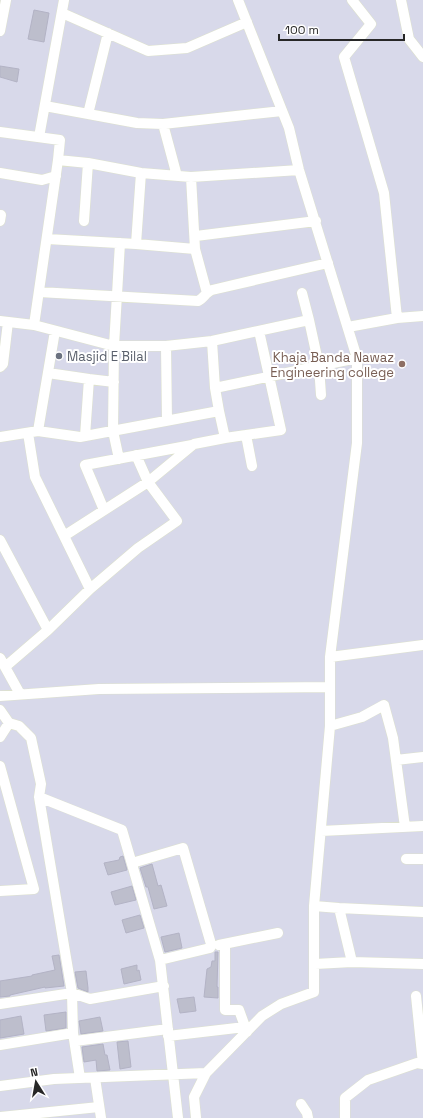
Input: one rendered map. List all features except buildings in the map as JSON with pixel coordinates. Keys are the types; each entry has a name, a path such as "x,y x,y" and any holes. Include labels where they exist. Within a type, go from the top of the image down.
{"street":[{"path":"0,31 6,0"},
{"path":"39,137 64,0"},
{"path":"196,1118 194,1097 206,1073 246,1029 262,1016 281,1004 314,992 314,906 330,726 330,657 357,443 357,358 316,221 299,170 289,128 238,0"},
{"path":"352,0 371,24 344,57 384,193 397,318"},
{"path":"401,0 409,39 423,57"},
{"path":"62,13 148,51 187,48 247,22"},
{"path":"88,114 108,33"},
{"path":"45,106 137,123 163,124 282,111"},
{"path":"163,124 177,176"},
{"path":"0,132 60,140 34,325"},
{"path":"58,160 88,162 141,174 191,177 299,170"},
{"path":"84,221 88,162"},
{"path":"0,173 42,180 56,176"},
{"path":"136,244 141,174"},
{"path":"191,177 196,249 207,293"},
{"path":"0,215 0,221"},
{"path":"196,236 316,221"},
{"path":"47,239 196,249"},
{"path":"119,458 113,431 114,346 120,243"},
{"path":"39,292 198,301 207,293 328,263"},
{"path":"302,293 319,366 320,395"},
{"path":"348,327 397,318 423,316"},
{"path":"0,367 3,364 4,321 34,325 114,346 166,346 212,341 309,320"},
{"path":"38,431 55,331"},
{"path":"104,510 85,465 225,438 281,430 259,331"},
{"path":"212,341 215,388 225,438"},
{"path":"166,346 167,421"},
{"path":"215,388 357,358"},
{"path":"48,373 114,382"},
{"path":"84,436 89,379"},
{"path":"0,437 38,431 80,437 219,410"},
{"path":"28,433 35,477 90,589"},
{"path":"246,435 252,466"},
{"path":"64,536 148,482 194,444"},
{"path":"5,667 48,630 90,589 138,548 177,521 148,482 136,455"},
{"path":"0,540 48,630"},
{"path":"330,657 423,645"},
{"path":"0,658 20,694"},
{"path":"0,696 99,689 330,687"},
{"path":"330,726 362,717 384,705 393,738 405,827"},
{"path":"0,710 10,723 20,726 31,738 41,784 39,797 72,993 74,1037 80,1078"},
{"path":"0,737 10,723"},
{"path":"396,760 423,757"},
{"path":"0,766 34,889 0,891"},
{"path":"39,797 122,830 160,960 178,1118"},
{"path":"321,831 423,826"},
{"path":"132,863 183,848 212,946"},
{"path":"406,859 423,859"},
{"path":"314,906 423,912"},
{"path":"339,908 352,962"},
{"path":"160,960 210,948 212,946 278,934"},
{"path":"225,944 225,1010 239,1010 246,1029"},
{"path":"315,964 352,962 423,964"},
{"path":"0,1004 72,993 90,999 164,986"},
{"path":"345,1118 345,1098 368,1080 417,1063 423,1064 416,996"},
{"path":"0,1045 74,1037 246,1029"},
{"path":"0,1086 54,1079 206,1073"},
{"path":"95,1078 101,1118"},
{"path":"301,1104 307,1113 308,1118"},
{"path":"0,1117 99,1106"}],"place":[{"name":"Masjid E Bilal","path":"59,356"},
{"name":"Khaja Banda Nawaz Engineering college","path":"402,364"}]}
